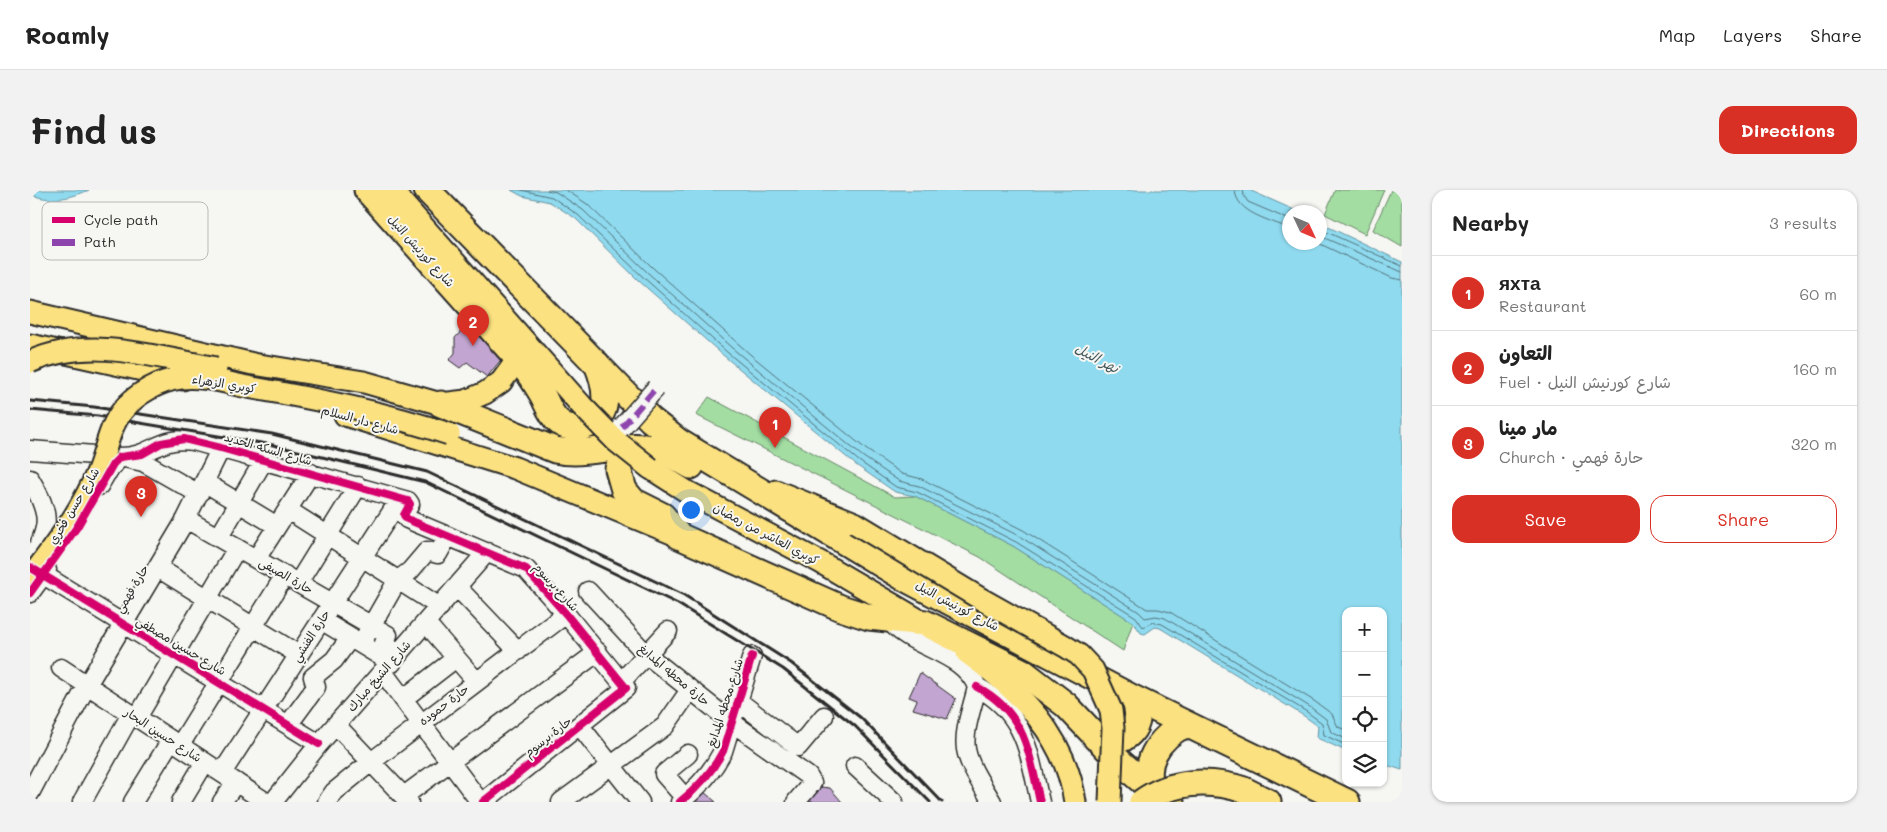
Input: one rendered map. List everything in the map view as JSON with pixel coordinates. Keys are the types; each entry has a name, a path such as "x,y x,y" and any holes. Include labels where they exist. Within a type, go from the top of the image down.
{"highway":[{"name":"شارع كورنيش النيل","path":"367,190 518,359 535,382 553,416 561,424 572,428 590,424 602,412 605,394 597,363"},
{"name":"شارع كورنيش النيل","path":"426,190 664,431 906,579 1133,698 1347,802"},
{"path":"441,404 555,450 575,453 624,437 667,452 741,494 762,500 777,501"},
{"path":"624,437 618,469 624,490 633,500 662,516 678,536 841,608 869,617 925,623 1023,672 1066,705 1157,799"},
{"path":"1096,738 1114,742 1131,733 1138,716 1133,698"},
{"path":"1157,799 1150,775 1152,756 1170,733 1186,724"},
{"path":"1157,799 1170,788 1201,783 1232,786 1268,802"}],"main road":[{"name":"كوبري العاشر من رمضان","path":"391,190 599,424 627,450 686,491 820,562 925,623 999,676 1038,716 1064,757 1071,776 1075,802"},
{"path":"30,312 253,364 364,382 441,404 466,401 485,393 501,382 518,359"},
{"name":"شارع دار السلام","path":"30,345 109,364 329,411 515,468 678,536"},
{"name":"كوبري الزهراء","path":"30,362 65,350 96,348 258,375 398,403 441,404"},
{"name":"كوبري الزهراء","path":"34,574 82,502 97,473 115,422 123,410 146,390 170,380 195,378 383,413 448,434 483,448 515,468"},
{"path":"727,471 855,523 1079,655 1094,670 1111,710 1113,728 1110,802"}],"street":[{"path":"624,437 656,388"},
{"name":"شارع السكه الحديد","path":"120,457 142,454 161,443 184,439 405,500"},
{"name":"حارة فهمي","path":"30,793 87,685 186,519 221,448"},
{"path":"30,450 120,457 149,464 239,503 277,526"},
{"name":"شارع حسن فخري","path":"30,593 34,574 77,527 106,474 120,457"},
{"path":"219,537 264,460"},
{"path":"256,559 311,473"},
{"name":"شارع حسن فخري","path":"30,479 41,500 47,524 43,540 30,562"},
{"path":"133,802 218,682 253,627 328,536 358,486"},
{"name":"شارع برسوم","path":"405,500 404,517 526,569 566,614 624,685"},
{"name":"حارة الفنشي","path":"222,802 229,778 263,710 362,558 405,500"},
{"path":"288,510 397,581 440,606"},
{"name":"حارة الصيفى","path":"186,519 388,635 384,643 392,663"},
{"path":"288,725 316,687 313,677 356,641 371,625 397,581 410,571 427,551 438,554 448,536"},
{"path":"82,802 134,716 174,655 237,548"},
{"name":"شارع الشيخ مبارك","path":"273,802 336,725 487,552"},
{"path":"158,568 299,655"},
{"name":"شارع حسين مصطفي","path":"34,574 124,625 320,744"},
{"path":"457,587 518,651"},
{"name":"حارة محطه المدابغ","path":"588,592 646,655 730,721 808,776 812,783 796,802"},
{"name":"حارة حموده","path":"330,800 371,762 566,614"},
{"path":"888,619 901,632 969,671 977,687 1003,705 1021,730 1028,748 1040,802"},
{"path":"321,620 392,663 403,699 482,802"},
{"path":"426,622 476,681"},
{"name":"حارة برسوم","path":"482,802 580,726 624,685 646,655 668,631"},
{"path":"336,725 406,799 450,762 598,652"},
{"name":"شارع محطه المدابغ","path":"683,800 702,783 716,764 727,736 730,721 752,656"},
{"path":"403,699 456,658"},
{"name":"شارع حسين البحار","path":"61,668 266,802"},
{"path":"977,687 966,735 966,749 970,762 992,802"},
{"path":"561,802 665,726 690,690"},
{"path":"737,700 798,747 824,716"},
{"path":"580,726 640,802"},
{"path":"683,800 664,774 688,754"},
{"path":"181,802 205,762"},
{"path":"855,766 894,802"}],"green space":[{"path":"1335,190 1384,190 1365,234 1327,215 1327,209"},
{"path":"1391,190 1402,190 1402,247 1373,230"},
{"path":"709,397 895,497 915,496 1013,546 1133,622 1123,651 980,557 696,415"}],"water":[{"path":"30,190 89,190 67,197 52,199 37,197 30,194"},
{"name":"نهر النيل","path":"511,190 1249,190 1283,205 1282,250 1327,250 1327,226 1402,262 1402,770 1387,765 1387,607 1342,607 1342,749 1317,738 1318,726 1304,716 1160,628 1155,627 1145,634 1141,633 1133,622 1013,546 915,496 895,492 856,465 724,356 639,281 575,218 550,202 522,196"}],"building":[{"path":"472,319 488,332 483,339 504,356 487,377 467,362 460,368 449,360 455,353 455,338"},
{"path":"920,673 956,699 947,719 913,709 917,700 909,697"},
{"path":"821,787 830,788 842,802 808,802"},
{"path":"704,792 716,802 695,802"}],"railway":[{"path":"30,401 94,407 272,434 427,472 684,595 791,663 861,718 942,802"},
{"path":"30,410 98,416 273,445 425,482 678,604 783,669 855,726 930,802"}],"marked path":[{"path":"622,427 656,388"}],"cycle path":[{"path":"30,593 77,527 113,464 120,457 142,454 161,443 184,439 408,501 410,504 404,515 407,519 526,569 566,614 626,688 483,802"},
{"path":"30,567 319,744"},
{"path":"680,802 704,779 723,751 752,656"},
{"path":"977,687 993,697 1016,722 1028,751 1040,802"}],"place":[{"name":"التعاون","path":"473,346"},
{"name":"яхта","path":"775,448"},
{"name":"مار مينا","path":"141,517"}]}
